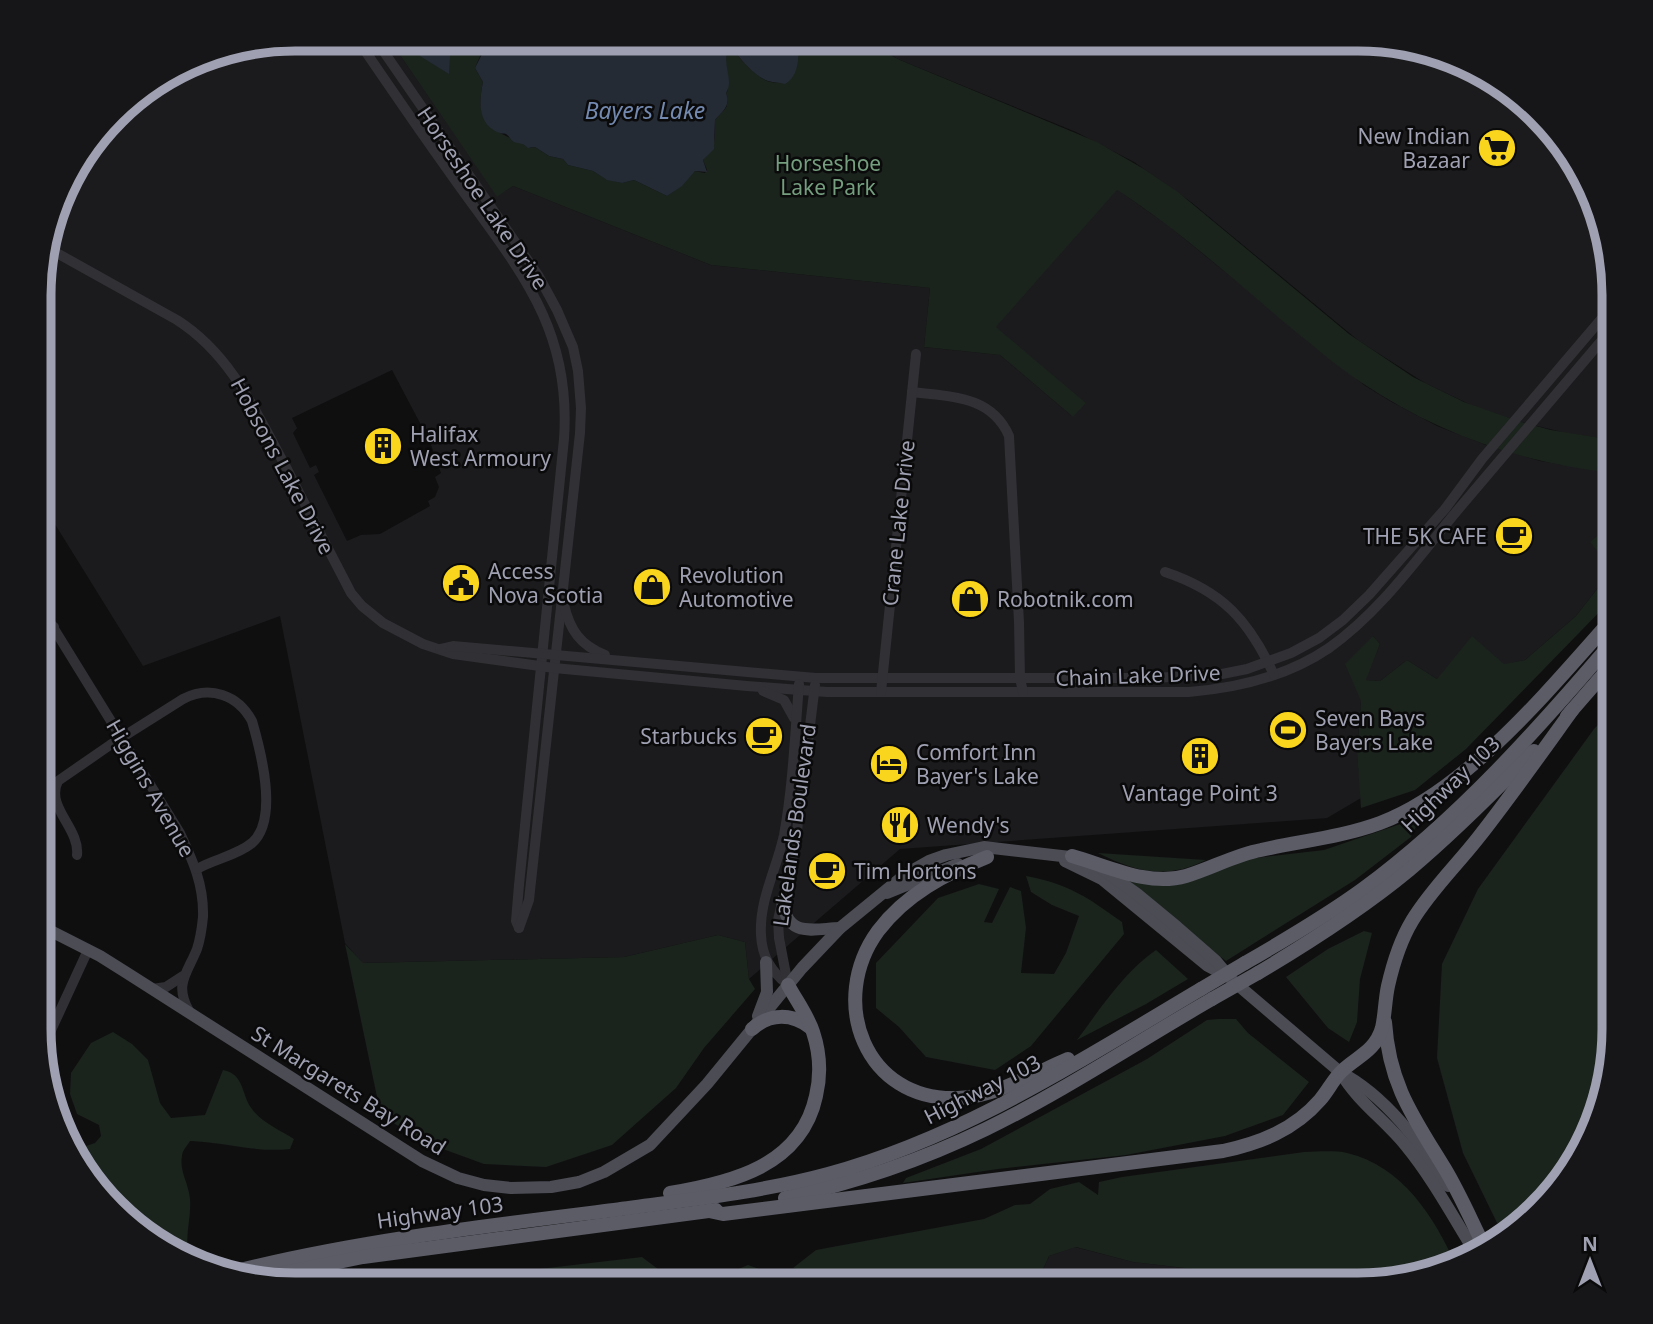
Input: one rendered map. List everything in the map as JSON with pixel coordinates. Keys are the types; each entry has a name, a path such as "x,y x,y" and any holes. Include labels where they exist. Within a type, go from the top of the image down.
{"highway":[{"path":"1072,856 1136,875 1172,879 1246,853 1341,835 1382,822 1403,813 1459,777 1529,710 1602,630"},
{"name":"Highway 103","path":"284,1273 363,1257 709,1211 778,1199 829,1188 900,1166 944,1148 1030,1105 1207,994 1245,963 1342,904 1415,846 1506,760 1602,653"},
{"name":"Highway 103","path":"249,1268 324,1251 752,1190 852,1167 900,1151 970,1122 1136,1028 1258,973 1350,915 1409,870 1482,804 1602,676"},
{"path":"709,1211 723,1214 1223,1151 1272,1137 1298,1121 1319,1101 1340,1072 1355,1062 1375,1042 1382,1027 1397,952 1412,922 1496,815 1573,709"},
{"path":"987,857 940,878 914,894 884,924 864,954 855,984 855,1015 863,1040 880,1066 896,1080 919,1092 945,1098 965,1098 995,1090 1136,1028"},
{"path":"436,1234 447,1229 686,1190 734,1178 770,1163 796,1140 813,1107 819,1069 813,1030 788,985"},
{"path":"1384,1010 1390,1061 1401,1095 1446,1170 1481,1240"},
{"path":"752,1029 766,1019 783,1016 800,1021 813,1030"}],"main road":[{"name":"St Margarets Bay Road","path":"51,931 152,989 422,1161 458,1178 511,1188 551,1187 579,1182 604,1172 650,1145 707,1084 788,985 840,928 906,874 946,855 984,848 1072,856 1104,870 1137,894 1216,961 1232,980"},
{"name":"St Margarets Bay Road","path":"884,894 953,865 1005,851"},
{"name":"St Margarets Bay Road","path":"1056,856 1102,879 1209,966 1232,980 1340,1072 1358,1081 1414,1140 1444,1181 1480,1240"},
{"path":"782,901 786,918 800,928 840,928"},
{"path":"752,1029 767,992 766,962"},
{"name":"St Margarets Bay Road","path":"1340,1072 1349,1087 1384,1121 1415,1158 1470,1246"}],"street":[{"name":"Horseshoe Lake Drive","path":"366,51 515,263 547,323 558,351 565,397 565,425 522,854 516,921 519,928 528,900 570,522 581,408 578,371 573,347 538,275 384,51"},
{"name":"Hobsons Lake Drive","path":"55,252 177,320 206,341 246,392 356,600 389,627 416,642 453,654 541,665"},
{"name":"Chain Lake Drive","path":"542,653 816,678 1193,677 1222,674 1268,662 1319,638 1369,595 1445,509 1491,449 1602,318"},
{"name":"Chain Lake Drive","path":"541,665 747,687 881,692 1189,692 1236,686 1274,675 1327,649 1351,632 1383,601 1602,341"},
{"name":"Crane Lake Drive","path":"881,692 916,354"},
{"path":"912,392 977,402 996,416 1009,436 1020,678 1023,692"},
{"path":"556,521 570,522"},
{"path":"1165,572 1200,586 1225,602 1250,630 1274,675"},
{"path":"562,597 570,626 578,637 588,647 617,659"},
{"name":"Higgins Avenue","path":"51,624 180,833 197,869 202,886 203,920 198,946 184,975"},
{"name":"Hobsons Lake Drive","path":"440,649 453,646 542,653"},
{"path":"687,681 689,666"},
{"name":"Lakelands Boulevard","path":"766,962 761,940 761,918 785,830 800,677"},
{"name":"Lakelands Boulevard","path":"788,985 778,920 795,847 816,678"},
{"path":"747,687 777,695 784,700 796,722"},
{"path":"77,855 76,839 55,799 56,785 64,776 183,699 201,692 211,692 228,697 247,713 254,728 266,792 266,820 249,845 197,869"},
{"path":"530,781 541,782"},
{"path":"522,854 533,856"},
{"path":"51,1030 88,950"},
{"path":"766,962 788,985"},
{"path":"152,989 166,987 184,975"},
{"path":"184,975 182,993 190,1013"}],"shaded area":[{"path":"295,51 397,51 497,196 513,186 711,265 930,288 924,347 1000,355 1073,417 993,328 1114,187 1170,227 1364,385 1390,401 1437,426 1486,445 1540,461 1602,471 1602,532 1591,542 1602,557 1602,583 1576,616 1525,660 1437,679 1407,660 1380,681 1365,680 1380,644 1373,636 1361,701 1357,752 1361,798 1327,818 900,849 749,979 745,942 718,935 624,957 362,963 345,943 280,616 143,666 51,518 53,263 69,202 84,173 111,134 146,101 173,84 202,69 248,55","holes":["392,370 430,442 441,473 435,477 439,487 435,497 428,501 430,506 380,534 361,535 347,541 314,475 319,472 316,465 310,468 293,433 297,428 292,418"]},
{"path":"882,51 1374,51 1405,55 1436,64 1480,84 1519,111 1552,146 1577,187 1589,217 1600,263 1602,295 1602,438 1521,422 1475,407 1425,383 1359,341 1191,202 1134,162 1076,132"},
{"path":"1075,1247 1133,1262 1208,1273 1041,1273 1049,1256"}],"green space":[{"name":"Horseshoe Lake Park","path":"397,51 482,51 475,68 483,82 481,110 490,126 530,148 535,147 549,156 563,159 568,165 593,171 606,179 622,183 634,180 667,196 695,171 705,173 707,170 703,160 714,142 715,120 727,103 727,52 736,53 761,78 782,83 796,67 796,51 882,51 1097,142 1144,169 1178,192 1349,334 1413,377 1464,402 1521,422 1602,438 1602,472 1547,462 1483,444 1451,432 1391,401 1335,364 1184,239 1117,190 996,327 1086,403 1073,417 1000,355 924,347 930,288 711,265 513,186 497,197"},
{"path":"1602,532 1602,557 1590,542"},
{"path":"1602,583 1602,609 1466,749 1415,790 1361,808 1357,753 1361,701 1345,664 1373,636 1380,644 1366,680 1380,681 1407,660 1437,679 1472,636 1504,664 1525,660 1576,616"},
{"path":"1602,721 1600,1061 1584,1122 1561,1165 1531,1202 1500,1228 1463,1153 1437,1058 1442,964 1478,889"},
{"path":"1421,817 1411,837 1355,880 1226,961 1179,925 1127,879 1147,883 1238,860 1324,850"},
{"path":"1098,853 1206,860 1164,872 1138,869"},
{"path":"1026,876 1066,887 1088,899 1122,922 1124,934 1031,1046 995,1070 926,1057 899,1027 876,1008 876,963 938,898 979,884 999,889 984,922 992,923 1010,887 1021,891 1026,928 1021,973 1054,974 1066,953 1079,916 1052,905 1031,892"},
{"path":"1364,931 1372,933 1360,979 1357,1022 1349,1042 1328,1028 1286,977 1328,949"},
{"path":"718,935 745,942 749,979 755,989 704,1048 676,1088 612,1145 546,1167 484,1164 432,1145 381,1116 345,944 363,963 624,957"},
{"path":"1156,950 1188,979 1077,1040 1123,980"},
{"path":"1236,1019 1248,1033 1309,1082 1283,1115 1225,1136 1126,1155 903,1183 906,1178 981,1149 1147,1059 1207,1020"},
{"path":"113,1032 132,1044 148,1060 160,1103 171,1118 205,1115 223,1070 239,1080 248,1103 256,1114 294,1139 290,1149 278,1150 190,1141 183,1152 181,1162 190,1199 188,1248 146,1223 122,1202 101,1178 82,1147 95,1143 101,1136 99,1125 77,1114 70,1094 71,1073 91,1043"},
{"path":"1304,1152 1347,1153 1384,1169 1400,1182 1427,1212 1451,1254 1421,1265 1358,1273 1208,1273 1133,1262 1076,1247 1049,1256 1041,1273 812,1273 793,1268 816,1250 984,1219 1015,1205 1030,1204 1050,1189 1079,1182 1098,1195 1099,1182"},
{"path":"642,1257 658,1269 657,1273 428,1273 539,1269"},
{"path":"748,1265 770,1273 729,1273"}],"water":[{"path":"418,51 450,51 449,74 420,56"},
{"name":"Bayers Lake","path":"798,51 798,61 793,77 785,84 763,79 736,53 727,52 727,102 715,120 714,149 703,160 707,172 695,171 682,186 667,196 634,180 622,183 607,180 593,171 568,165 563,159 549,156 535,147 528,148 514,142 506,134 493,129 481,112 483,82 475,68 483,52"}],"place":[{"name":"New Indian Bazaar","path":"1497,148"},
{"name":"Halifax West Armoury","path":"383,446"},
{"name":"THE 5K CAFE","path":"1514,536"},
{"name":"Access Nova Scotia","path":"461,583"},
{"name":"Revolution Automotive","path":"652,587"},
{"name":"Robotnik.com","path":"970,599"},
{"name":"Seven Bays Bayers Lake","path":"1288,730"},
{"name":"Starbucks","path":"764,736"},
{"name":"Vantage Point 3","path":"1200,756"},
{"name":"Comfort Inn Bayer's Lake","path":"889,764"},
{"name":"Wendy's","path":"900,825"},
{"name":"Tim Hortons","path":"827,871"}]}
